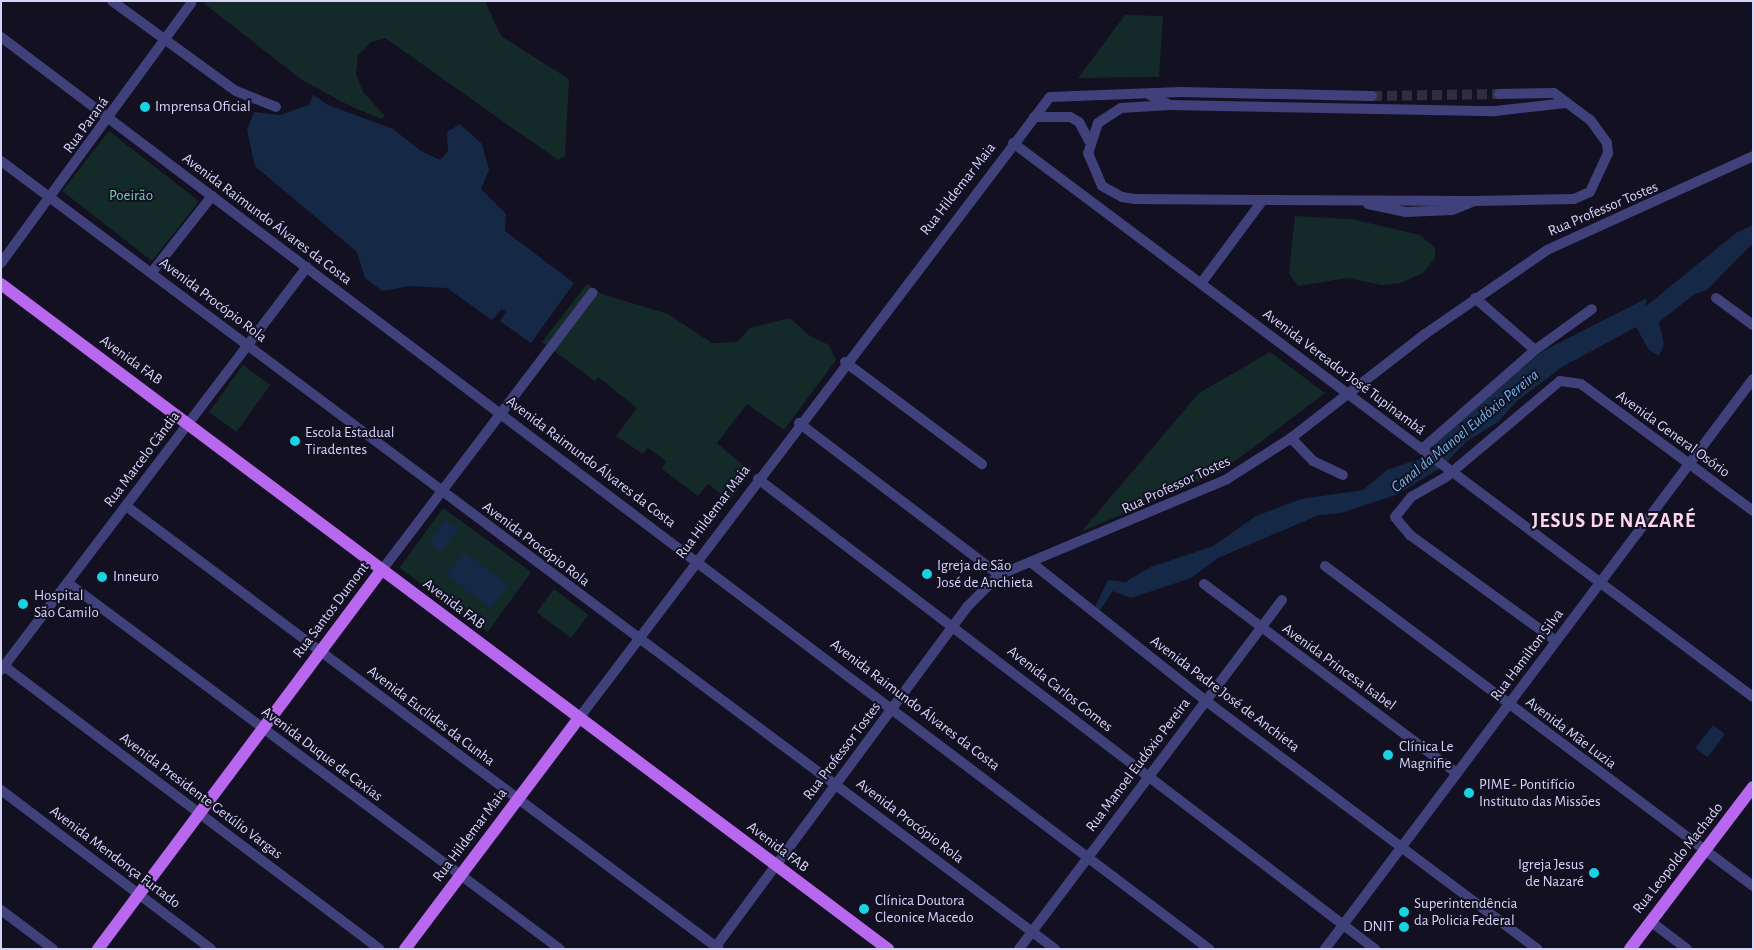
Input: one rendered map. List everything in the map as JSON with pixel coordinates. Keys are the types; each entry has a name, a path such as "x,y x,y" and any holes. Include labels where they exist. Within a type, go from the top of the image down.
{"main road":[{"name":"Avenida FAB","path":"1,284 189,422 382,570 888,949"},
{"name":"Rua Santos Dumont","path":"98,949 382,570"},
{"name":"Rua Hildemar Maia","path":"405,949 579,718"},
{"name":"Rua Leopoldo Machado","path":"1630,949 1753,787"}],"street":[{"path":"112,1 236,91 276,107"},
{"name":"Rua Paraná","path":"1,263 109,120 191,3"},
{"name":"Avenida Raimundo Álvares da Costa","path":"1,38 1089,854 1209,949"},
{"path":"1034,117 1070,117 1079,122 1088,141 1095,178 1122,197 1474,201 1574,198 1590,192 1604,170 1607,143 1590,120 1554,93 1499,94"},
{"path":"1150,94 1170,105"},
{"path":"1150,94 1372,96"},
{"name":"Rua Hildemar Maia","path":"579,718 845,362 1050,97 1150,94"},
{"path":"1088,141 1098,123 1113,112 1170,105 1496,111 1566,103"},
{"name":"Avenida Vereador José Tupinambá","path":"1013,143 1202,282 1348,396 1450,469 1753,697"},
{"name":"Rua Professor Tostes","path":"717,948 774,865 955,626 999,575 1032,564 1200,493 1291,438 1476,298 1566,239 1651,206 1753,156"},
{"name":"Avenida Procópio Rola","path":"1,161 152,272 637,639 836,784 1055,949"},
{"path":"152,272 212,196"},
{"path":"1202,282 1263,200"},
{"name":"Rua Marcelo Cândia","path":"3,668 307,267"},
{"name":"Rua Santos Dumont","path":"382,570 592,293"},
{"path":"1476,298 1535,350"},
{"path":"1716,298 1753,325"},
{"path":"1424,450 1535,350 1592,309"},
{"path":"845,362 982,464"},
{"name":"Rua Hamilton Silva","path":"1325,949 1753,380"},
{"name":"Avenida General Osório","path":"1450,469 1560,381 1576,381 1753,511"},
{"path":"799,423 999,575"},
{"path":"1291,438 1313,461 1343,474"},
{"path":"1450,469 1411,497 1396,514 1401,527 1556,641"},
{"name":"Avenida Carlos Gomes","path":"758,479 955,626 1148,777 1375,949"},
{"name":"Avenida Euclides da Cunha","path":"126,506 717,948"},
{"name":"Avenida Padre José de Anchieta","path":"1032,564 1206,701 1402,845 1538,949"},
{"name":"Avenida Mãe Luzia","path":"1325,566 1753,886"},
{"name":"Avenida Duque de Caxias","path":"68,583 560,949"},
{"name":"Avenida Princesa Isabel","path":"1204,584 1259,628 1457,773"},
{"name":"Rua Manoel Eudóxio Pereira","path":"1019,949 1259,628 1282,600"},
{"name":"Avenida Presidente Getúlio Vargas","path":"3,668 379,949"},
{"name":"Avenida Mendonça Furtado","path":"1,790 211,949"},
{"path":"1,910 53,949"},
{"path":"1650,921 1686,949"}],"green space":[{"path":"201,1 485,1 501,36 569,79 565,156 558,160 385,38 371,42 358,55 356,74 363,92 385,116 381,119 350,106 302,80"},
{"path":"1125,15 1163,16 1159,77 1078,78"},
{"name":"Poeirão","path":"109,131 199,201 152,261 62,191"},
{"path":"1295,216 1351,219 1420,235 1435,248 1435,258 1423,273 1401,283 1382,285 1347,278 1298,286 1289,273"},
{"path":"587,284 602,294 668,314 712,343 737,342 750,328 790,318 810,336 829,345 836,360 784,430 747,404 717,443 750,471 730,501 708,484 698,496 662,469 666,461 648,448 643,454 616,436 637,408 598,377 595,381 542,342"},
{"path":"1270,352 1325,393 1222,471 1081,532 1199,393"},
{"path":"243,365 271,385 236,432 209,412"},
{"path":"443,508 531,572 488,632 400,568"},
{"path":"554,589 588,615 571,638 537,612"}],"water":[{"path":"313,95 328,105 393,129 421,151 440,160 448,151 447,132 460,124 482,144 489,170 481,189 506,214 505,231 574,283 531,343 500,321 506,312 502,309 492,320 447,288 410,286 382,291 365,278 357,252 255,166 247,130 254,112 280,115 309,105"},
{"name":"Canal da Manoel Eudóxio Pereira","path":"1753,225 1753,243 1707,290 1695,294 1659,322 1664,344 1659,356 1649,350 1636,327 1562,367 1517,401 1498,422 1466,442 1442,467 1396,495 1341,513 1319,515 1218,558 1191,578 1131,598 1113,591 1099,612 1094,609 1108,580 1125,582 1151,567 1213,546 1256,516 1301,499 1363,490 1387,470 1425,457 1446,430 1543,351 1647,298 1645,307 1736,233"},
{"path":"445,520 458,529 442,552 429,543"},
{"path":"464,552 508,585 490,608 447,575"},
{"path":"1713,725 1725,734 1708,757 1696,748"}],"tunnel":[{"path":"1372,96 1499,94"}],"place":[{"name":"Imprensa Oficial","path":"145,107"},
{"name":"Escola Estadual Tiradentes","path":"295,441"},
{"name":"Igreja de São José de Anchieta","path":"927,574"},
{"name":"Inneuro","path":"102,577"},
{"name":"Hospital São Camilo","path":"23,604"},
{"name":"Clínica Le Magnifie","path":"1388,755"},
{"name":"PIME - Pontifício Instituto das Missões","path":"1469,793"},
{"name":"Igreja Jesus de Nazaré","path":"1594,873"},
{"name":"Clínica Doutora Cleonice Macedo","path":"864,909"},
{"name":"Superintendência da Policia Federal","path":"1404,912"},
{"name":"DNIT","path":"1404,927"}],"district":[{"name":"JESUS DE NAZARÉ","path":"1614,521"}]}
